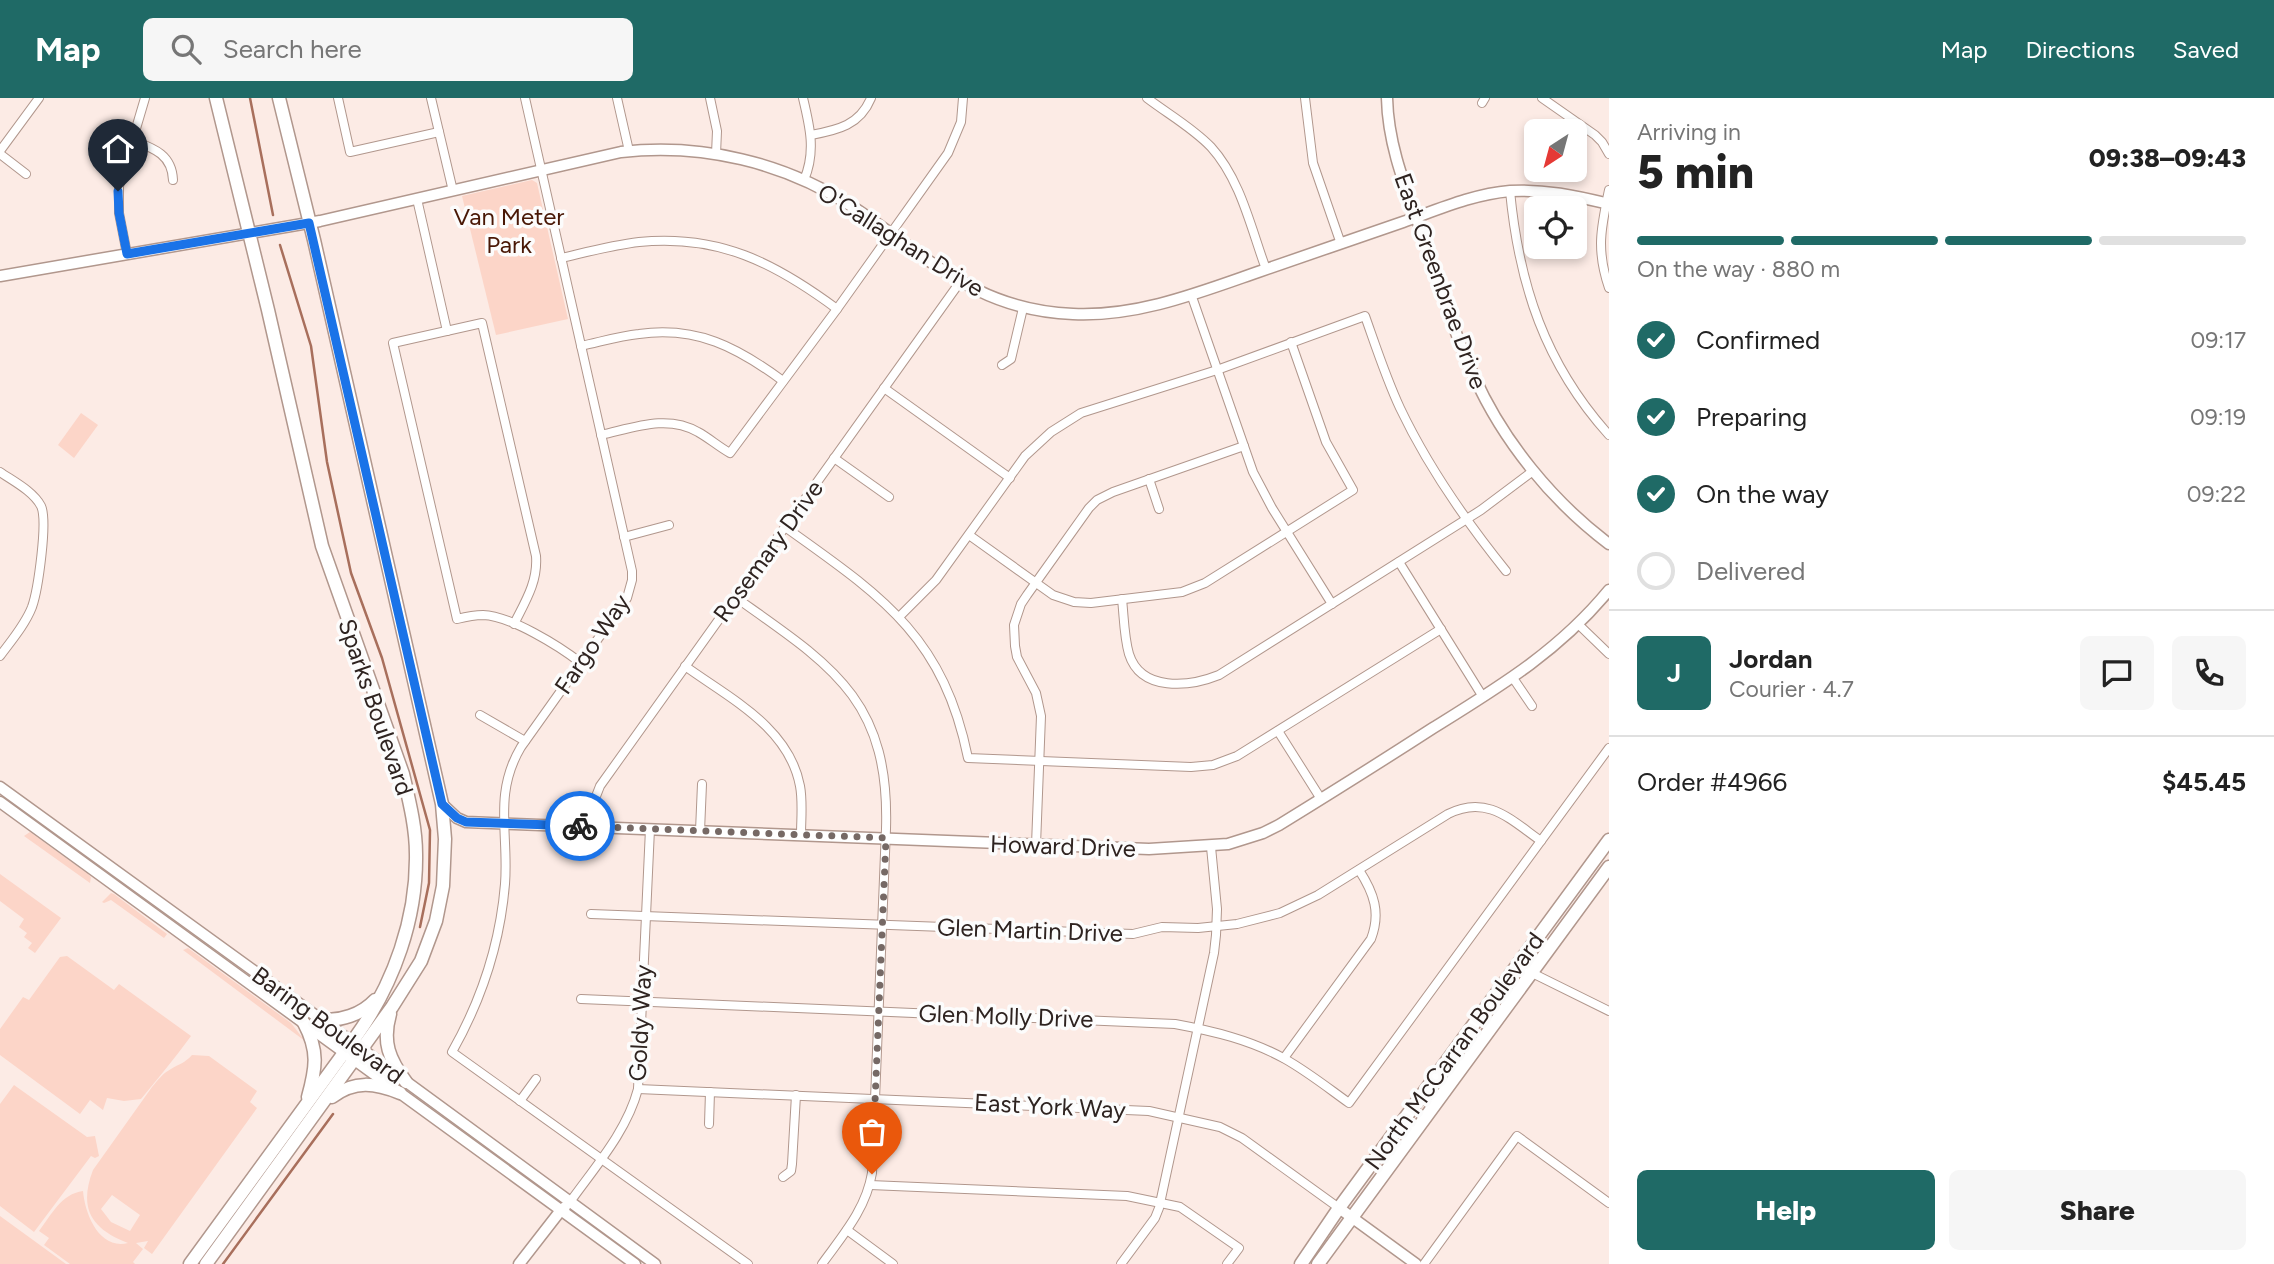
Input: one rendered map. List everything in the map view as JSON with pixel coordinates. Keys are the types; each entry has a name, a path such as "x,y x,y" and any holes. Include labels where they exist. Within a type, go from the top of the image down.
{"main road":[{"name":"Sparks Boulevard","path":"206,1264 323,1104 353,1051 383,992 401,946 412,906 416,852 403,774 322,546 216,98"},
{"name":"Sparks Boulevard","path":"190,1264 306,1104 392,1007 421,961 436,921 445,862 442,804 279,98"},
{"name":"North McCarran Boulevard","path":"1301,1264 1339,1208 1609,840"},
{"name":"North McCarran Boulevard","path":"1318,1264 1609,867"},
{"path":"321,1019 336,1020 360,1012 383,992"},
{"path":"323,1104 347,1088 359,1085 403,1087 386,1046 387,1025 392,1007"},
{"path":"304,1024 312,1038 316,1060 306,1104"}],"street":[{"path":"127,254 119,213 118,186 145,98"},
{"path":"338,98 350,152 439,132"},
{"path":"431,98 453,191"},
{"name":"Fargo Way","path":"520,1101 452,1052 484,984 499,933 505,881 503,801 508,774 525,741 627,598 631,590 632,571 525,98"},
{"path":"617,98 629,151"},
{"path":"710,98 717,131 716,154"},
{"path":"803,98 811,135 809,168 804,180"},
{"path":"811,135 836,131 854,122 868,106 871,98"},
{"path":"601,435 654,423 677,424 698,432 730,453 837,309 952,146 961,122 963,98"},
{"path":"1147,98 1198,135 1220,159 1236,186 1266,269"},
{"path":"1305,98 1313,163 1341,244"},
{"name":"East Greenbrae Drive","path":"1387,98 1394,150 1462,349 1475,379 1503,429 1533,471 1574,514 1609,544"},
{"path":"1542,98 1595,135 1609,154"},
{"path":"26,174 0,153 35,99"},
{"path":"132,140 162,154 171,168 173,180"},
{"name":"O'Callaghan Drive","path":"0,276 309,223 629,151 665,149 716,154 758,163 804,180 854,207 960,282 1023,307 1065,314 1107,314 1149,307 1457,203 1510,191 1548,192 1607,204"},
{"path":"1609,190 1600,243 1600,258 1609,288"},
{"path":"1510,191 1516,246 1538,322 1572,388 1609,435"},
{"path":"417,199 447,331"},
{"path":"561,258 640,242 704,244 768,264 837,309"},
{"name":"Rosemary Drive","path":"592,826 593,804 600,786 960,282"},
{"path":"1191,294 1262,491 1332,604"},
{"path":"1002,365 1011,359 1023,307"},
{"path":"899,617 936,580 1037,443 1051,432 1081,413 1217,370 1365,316 1398,405 1426,456 1465,520 1506,571"},
{"path":"514,624 533,584 536,556 482,323 393,344 457,619 485,615 514,624 556,646 581,663"},
{"path":"581,346 644,333 686,333 734,348 783,380"},
{"path":"969,535 1053,595 1074,602 1122,599 1194,588 1353,490 1326,442 1291,342"},
{"path":"884,388 1010,478"},
{"path":"1036,845 1040,705 1017,657 1014,635 1017,614 1035,583 1097,500 1244,446"},
{"path":"834,458 889,496"},
{"path":"1122,599 1127,647 1138,670 1153,680 1170,684 1219,675 1465,520 1533,471"},
{"path":"0,472 39,502 44,523 33,606 27,619 0,656"},
{"path":"1149,479 1159,509"},
{"path":"624,537 669,525"},
{"path":"785,527 867,587 899,617 917,639 939,673 957,715 968,758 1200,767 1225,762 1441,629"},
{"path":"1399,562 1483,697"},
{"name":"Howard Drive","path":"442,804 457,818 466,822 1149,849 1211,847 1263,834 1513,678 1557,644 1609,590"},
{"path":"735,597 823,661 836,674 859,705 882,761 887,803 870,1185 859,1212 822,1264"},
{"path":"1578,624 1609,654"},
{"path":"685,666 767,726 785,748 797,772 800,786 801,835"},
{"path":"1513,678 1532,706"},
{"path":"480,715 525,741"},
{"path":"1279,731 1321,799"},
{"path":"1541,841 1609,748"},
{"path":"700,831 702,784"},
{"name":"Baring Boulevard","path":"0,787 321,1019 353,1051"},
{"name":"Baring Boulevard","path":"0,802 304,1024 353,1051 654,1264"},
{"name":"Glen Martin Drive","path":"591,914 1118,935 1162,928 1217,927 1280,913 1318,895 1448,814 1465,807 1484,807 1501,813 1541,841"},
{"name":"Goldy Way","path":"519,1264 570,1202 623,1127 638,1088 650,829"},
{"name":"Glen Molly Drive","path":"581,999 1163,1023 1198,1028 1244,1040 1284,1058 1349,1103 1541,841"},
{"path":"1121,1264 1155,1218 1161,1202 1214,953 1217,927 1211,847"},
{"path":"1284,1058 1371,939 1376,909 1370,888 1359,870"},
{"path":"1517,965 1609,1011"},
{"path":"536,1079 520,1101 748,1264"},
{"name":"Baring Boulevard","path":"403,1087 635,1264"},
{"name":"East York Way","path":"638,1088 1129,1109 1179,1117 1220,1127 1242,1138 1416,1264"},
{"path":"709,1124 710,1091"},
{"path":"783,1177 791,1171 796,1095"},
{"path":"1424,1264 1517,1136 1609,1203"},
{"path":"870,1185 1127,1196 1161,1202 1187,1210 1239,1248 1227,1264"},
{"path":"847,1230 893,1264"}],"green space":[{"name":"Van Meter Park","path":"532,180 537,183 568,319 496,335 462,196"},
{"path":"81,413 98,425 74,458 58,445"},
{"path":"30,832 88,874 91,877 90,883 24,836"},
{"path":"0,874 61,918 35,953 28,948 32,943 24,937 27,933 19,927 24,919 0,901"},
{"path":"111,893 167,934 164,938 111,900 102,902"},
{"path":"188,948 291,1023 305,1041 183,950"},
{"path":"67,956 114,990 119,984 191,1036 141,1099 124,1101 107,1098 103,1110 90,1100 80,1114 0,1055 0,1029 23,997 29,1000 60,957"},
{"path":"192,1055 209,1056 257,1091 250,1102 257,1108 152,1254 144,1248 148,1241 136,1243 143,1249 133,1262 135,1264 70,1264 44,1245 49,1238 39,1231 63,1200 83,1191 87,1210 95,1228 109,1241 128,1243 105,1231 91,1216 87,1196 93,1170 156,1082","holes":["112,1195 140,1215 130,1231 111,1222 101,1209"]},
{"path":"14,1085 87,1137 95,1136 99,1156 91,1156 34,1232 0,1206 0,1104"},
{"path":"0,1216 66,1264 0,1264"}],"waterway":[{"path":"250,98 273,215"},
{"path":"280,245 311,346 327,462 351,573 382,658 430,830 429,883 420,927"},
{"path":"223,1264 333,1114"}],"way so far":[{"path":"580,826 886,838 872,1174"}],"route":[{"path":"118,191 119,213 127,254 309,223 442,804 457,818 466,822 580,826"}]}
